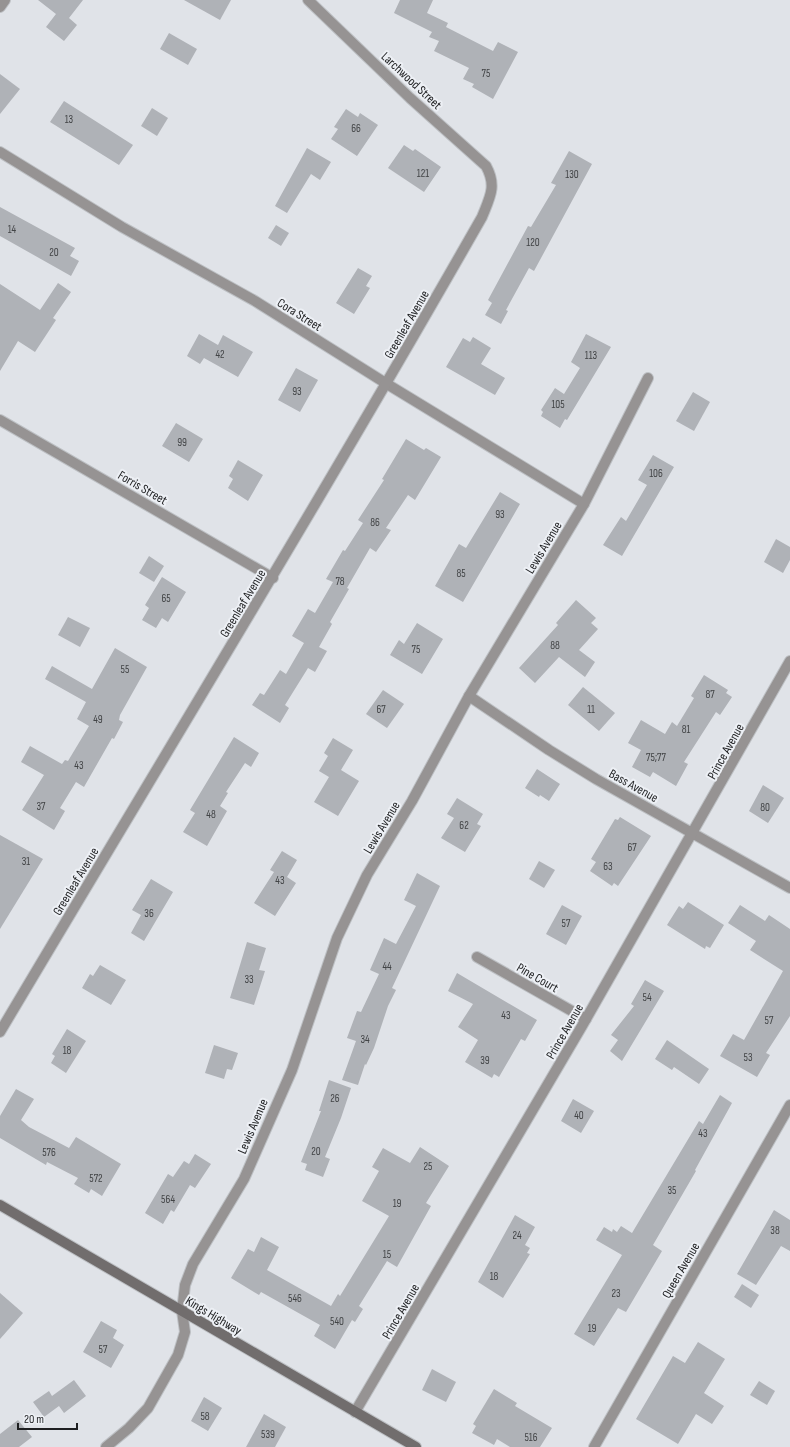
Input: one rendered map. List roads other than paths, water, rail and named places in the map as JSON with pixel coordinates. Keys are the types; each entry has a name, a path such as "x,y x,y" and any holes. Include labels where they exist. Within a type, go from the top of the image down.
{"main road":[{"name":"Kings Highway","path":"0,1205 416,1447"}],"street":[{"path":"0,7 5,0"},
{"name":"Larchwood Street","path":"308,0 410,98 474,154 486,166 493,178 492,182"},
{"name":"Cora Street","path":"0,152 122,227 255,301 386,384 584,504"},
{"name":"Greenleaf Avenue","path":"0,1032 272,578 386,384 482,217 490,197 492,182"},
{"name":"Lewis Avenue","path":"106,1447 136,1421 156,1397 178,1355 185,1332 182,1311 185,1285 194,1264 244,1179 292,1070 337,938 367,874 412,801 469,696 584,504 648,378"},
{"name":"Forris Street","path":"0,420 272,578"},
{"name":"Prince Avenue","path":"355,1412 586,1020 694,833 790,661"},
{"name":"Bass Avenue","path":"469,696 549,750 596,779 790,888"},
{"name":"Pine Court","path":"477,957 586,1020"},
{"name":"Queen Avenue","path":"594,1447 790,1105"}]}
